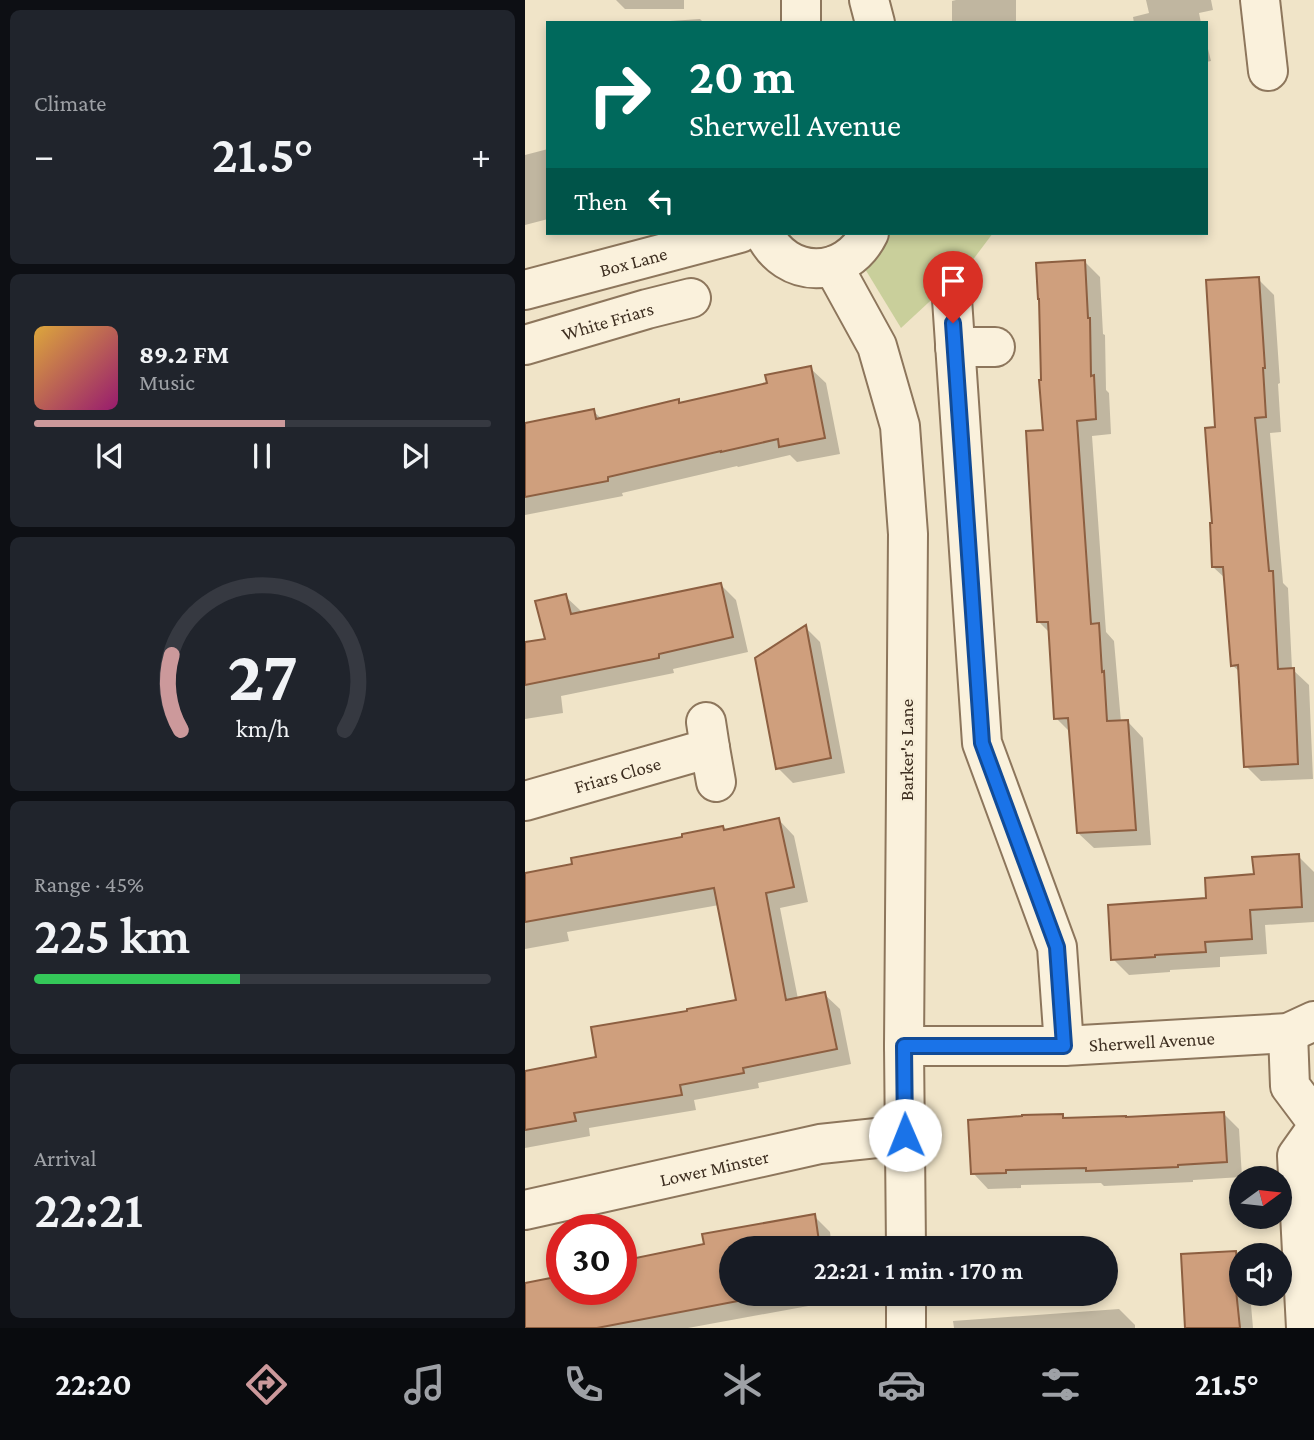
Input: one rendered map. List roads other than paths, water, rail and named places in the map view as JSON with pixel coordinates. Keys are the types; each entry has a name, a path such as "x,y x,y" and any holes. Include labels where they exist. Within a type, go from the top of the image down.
{"street":[{"path":"801,0 801,21"},
{"path":"869,0 874,21"},
{"path":"1261,0 1268,71"},
{"name":"Box Lane","path":"525,290 732,235"},
{"path":"765,235 781,257 797,266 815,269 833,267 850,258 863,245 868,235"},
{"name":"Barker's Lane","path":"833,267 877,346 899,426 908,534 904,1046 906,1236"},
{"name":"White Friars","path":"525,345 691,298"},
{"path":"951,299 982,743 1057,947 1064,1046"},
{"path":"955,347 995,347"},
{"name":"Friars Close","path":"525,801 711,751"},
{"path":"1301,1027 1290,1086 1314,1118"},
{"name":"Sherwell Avenue","path":"904,1046 1064,1046 1301,1027"},
{"path":"1306,1328 1297,1156 1314,1132"},
{"name":"Lower Minster","path":"525,1210 820,1144 905,1135"},
{"path":"906,1306 907,1328"}]}
